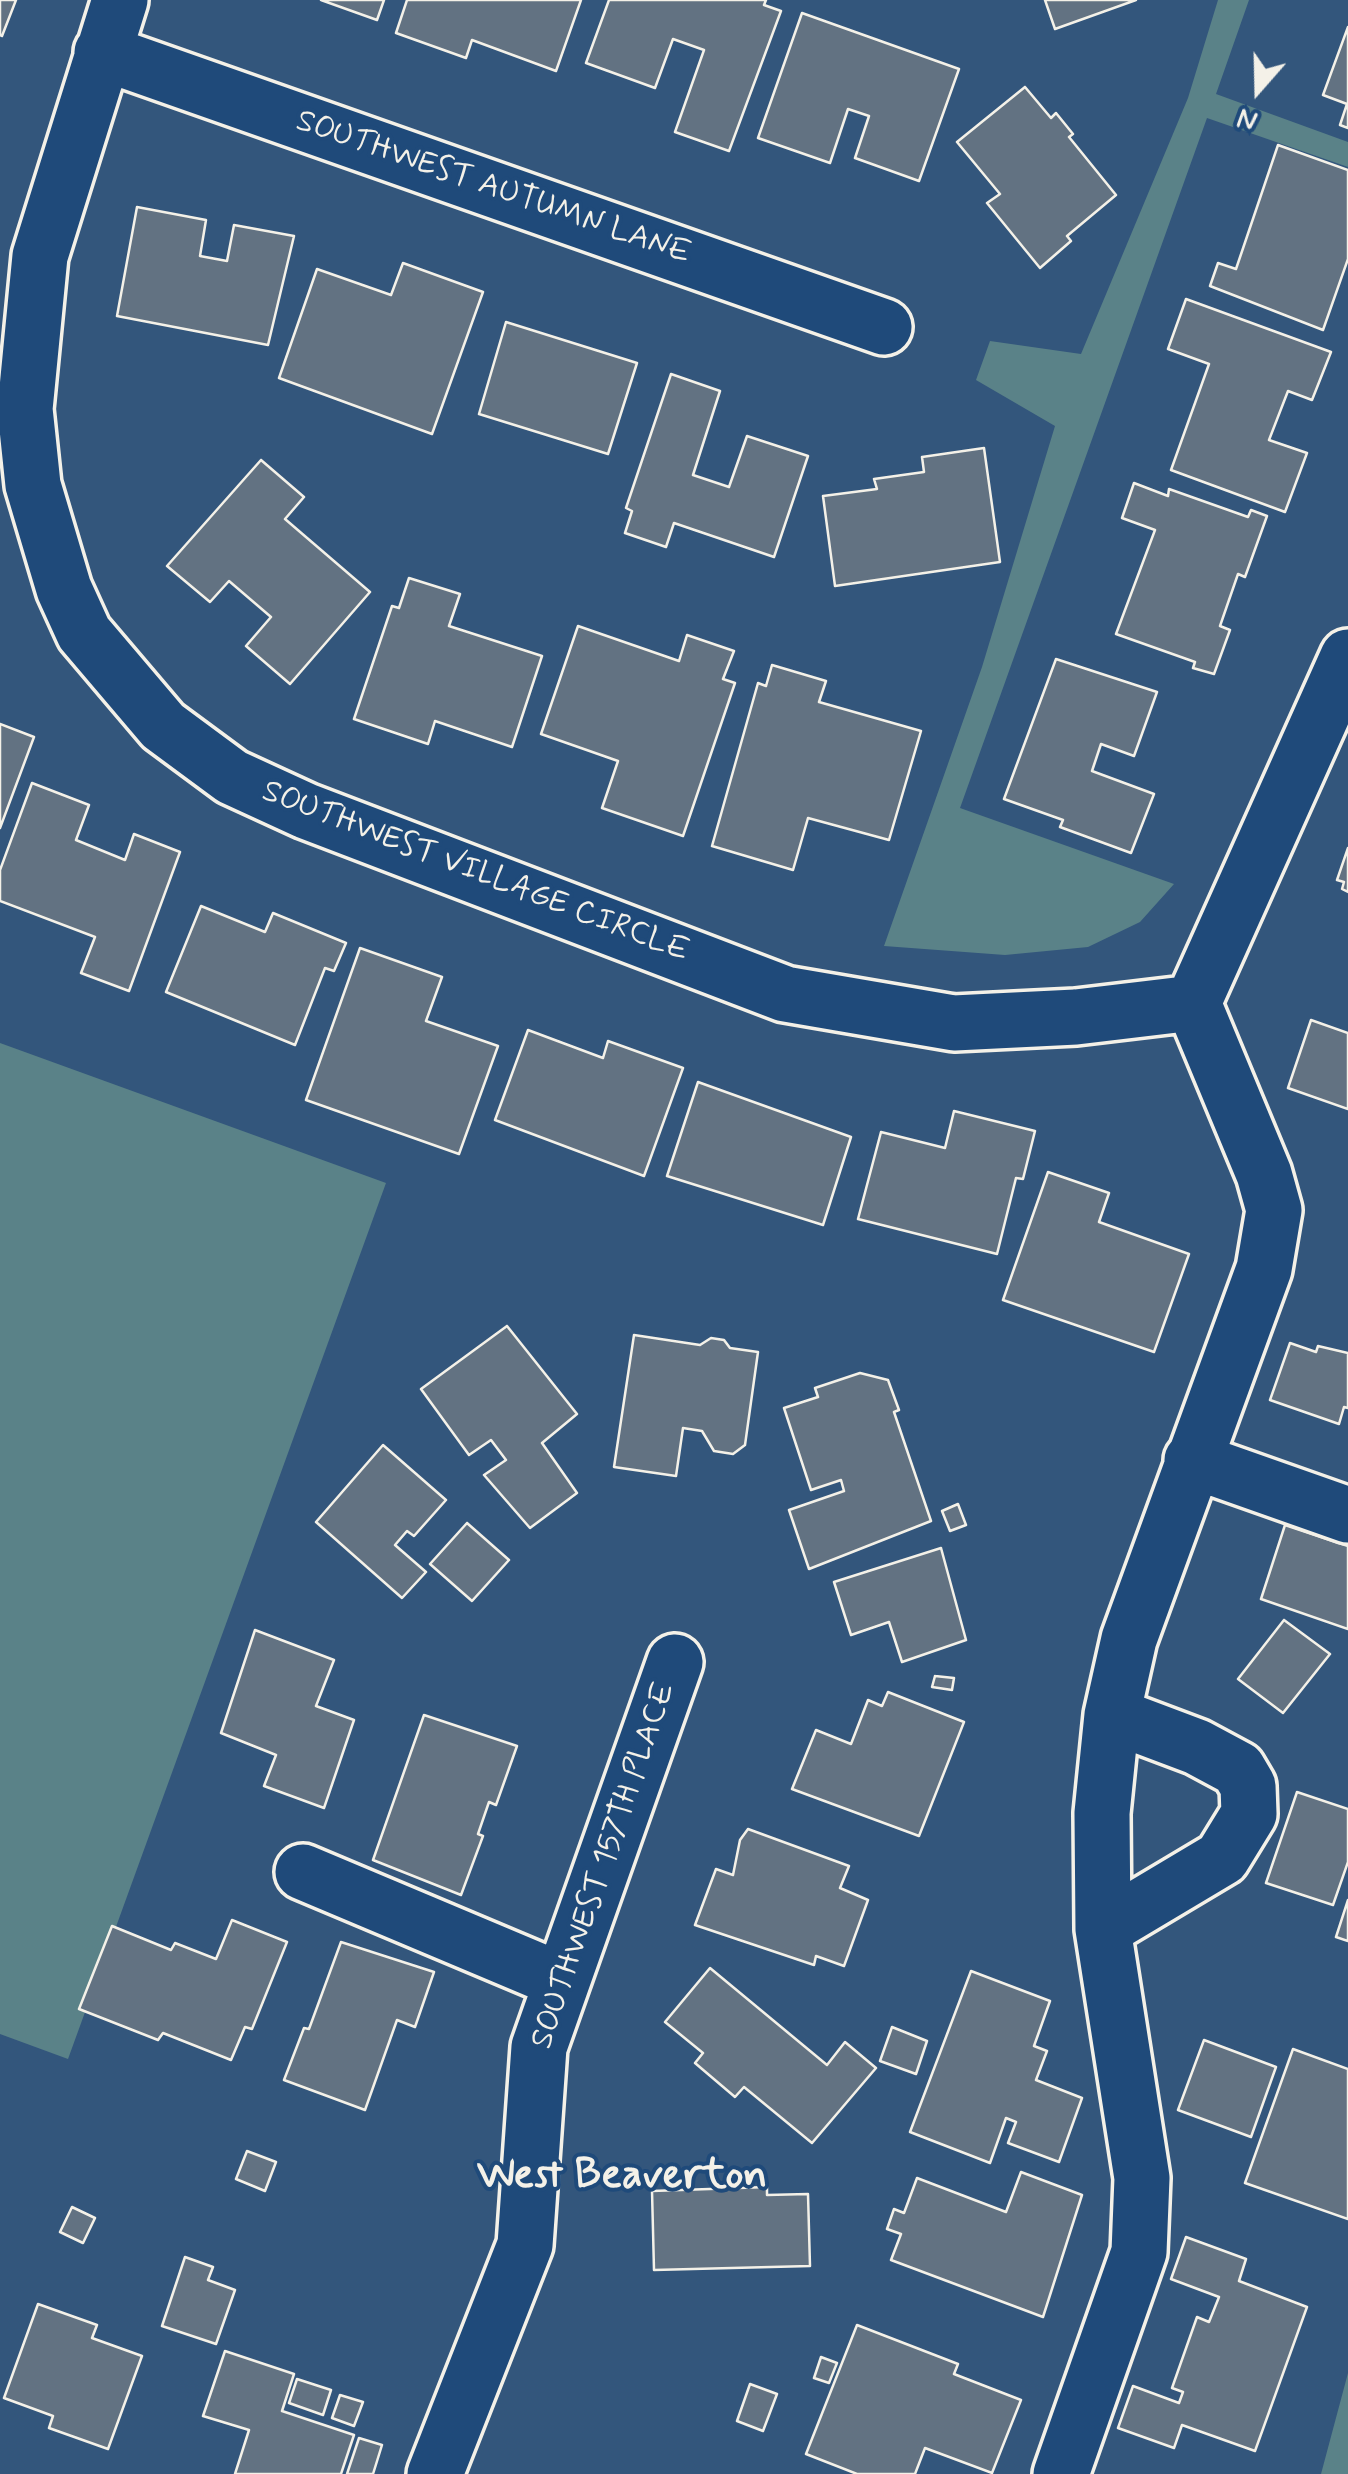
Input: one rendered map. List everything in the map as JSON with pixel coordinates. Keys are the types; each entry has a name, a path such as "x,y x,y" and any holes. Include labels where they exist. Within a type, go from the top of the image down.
{"street":[{"name":"SOUTHWEST VILLAGE CIRCLE","path":"120,0 14,347 34,485 64,589 84,632 163,726 232,776 306,810 785,994 954,1023 1076,1017 1194,1003"},
{"name":"SOUTHWEST AUTUMN LANE","path":"102,52 884,327"},
{"path":"1061,2474 1139,2252 1142,2178 1103,1929 1102,1813 1112,1715 1129,1640 1264,1269 1274,1210 1264,1174 1194,1003 1348,657"},
{"path":"1192,1460 1348,1515"},
{"name":"SOUTHWEST 157TH PLACE","path":"435,2474 525,2245 539,2046 675,1662"},
{"path":"1103,1929 1222,1858 1249,1814 1248,1786 1238,1770 1197,1746 1112,1715"},
{"path":"304,1872 562,1981"}],"green space":[{"path":"1218,0 1249,0 1216,94 1348,142 1348,167 1207,118 960,808 1174,884 1140,922 1088,947 1005,955 884,946 982,667 1055,426 976,380 990,341 1081,354 1188,98"},
{"path":"0,1043 386,1183 68,2059 0,2034"},
{"path":"1348,2373 1348,2474 1321,2474"}],"building":[{"path":"0,0 16,0 2,36 0,35"},
{"path":"321,0 384,0 377,20"},
{"path":"407,0 581,0 556,71 472,40 466,58 396,33"},
{"path":"609,0 766,0 764,5 781,11 729,151 675,132 704,50 673,39 655,88 586,63"},
{"path":"1045,0 1136,0 1055,29"},
{"path":"802,13 959,69 919,181 855,158 869,116 848,109 830,163 758,138"},
{"path":"1348,27 1348,128 1340,125 1347,104 1323,95"},
{"path":"1025,87 1051,118 1056,113 1073,134 1069,137 1116,195 1067,236 1071,241 1040,268 987,203 1000,194 957,142"},
{"path":"1278,145 1348,170 1348,259 1323,330 1210,286 1218,263 1236,269"},
{"path":"137,207 206,220 200,256 227,261 234,225 294,236 268,345 117,316"},
{"path":"403,263 483,292 432,434 279,378 317,269 391,295"},
{"path":"1186,299 1331,352 1312,400 1288,391 1269,440 1307,453 1285,512 1171,470 1209,364 1168,349"},
{"path":"506,322 637,363 608,454 479,414"},
{"path":"671,374 720,391 693,475 729,487 747,436 808,456 774,557 674,523 666,547 625,533 632,511 626,508"},
{"path":"984,448 1000,562 835,586 823,496 877,489 874,479 924,472 922,457"},
{"path":"261,460 304,497 285,519 370,592 290,684 246,646 271,617 229,581 210,602 167,566"},
{"path":"1134,483 1168,496 1169,489 1248,517 1251,510 1267,516 1245,577 1238,574 1220,626 1230,630 1214,674 1193,668 1195,662 1116,634 1155,530 1122,518"},
{"path":"409,578 460,594 449,626 542,656 512,747 435,721 428,744 354,719 392,606 399,608"},
{"path":"578,626 679,661 687,635 734,651 723,679 735,683 683,836 602,808 618,761 541,734"},
{"path":"1056,659 1157,692 1134,756 1101,744 1092,771 1154,794 1131,853 1060,827 1063,820 1004,799"},
{"path":"772,665 826,681 819,702 921,731 889,840 808,818 793,870 712,846 758,683 766,686"},
{"path":"0,724 34,737 0,828"},
{"path":"32,783 89,805 76,840 125,860 134,834 180,852 129,991 81,973 95,937 0,901 0,870"},
{"path":"1348,848 1348,892 1342,889 1344,882 1337,880"},
{"path":"201,906 265,932 273,913 346,943 334,971 325,968 295,1045 166,992"},
{"path":"360,948 442,977 426,1021 498,1046 459,1154 306,1100"},
{"path":"1311,1020 1348,1033 1348,1109 1288,1088"},
{"path":"528,1030 603,1058 608,1041 683,1068 644,1176 495,1120"},
{"path":"698,1082 851,1137 823,1225 667,1176"},
{"path":"954,1111 1035,1131 1023,1179 1016,1178 997,1254 858,1219 881,1132 945,1148"},
{"path":"1048,1172 1109,1193 1099,1222 1189,1254 1154,1352 1003,1300"},
{"path":"507,1326 577,1414 542,1443 577,1493 530,1528 484,1475 506,1460 491,1440 469,1455 421,1389"},
{"path":"634,1335 700,1345 711,1338 724,1340 730,1348 758,1352 745,1445 733,1454 714,1451 702,1431 683,1428 676,1476 614,1467"},
{"path":"1290,1343 1316,1352 1318,1346 1348,1353 1348,1408 1344,1407 1339,1424 1270,1400"},
{"path":"860,1373 888,1380 899,1410 894,1412 931,1521 809,1569 789,1510 844,1491 841,1480 811,1490 784,1408 818,1397 815,1388"},
{"path":"383,1445 446,1500 414,1536 407,1531 395,1545 426,1572 402,1598 316,1522"},
{"path":"958,1504 966,1525 950,1531 942,1511"},
{"path":"467,1523 509,1560 472,1601 430,1564"},
{"path":"1285,1525 1348,1546 1348,1629 1261,1599"},
{"path":"941,1548 966,1640 902,1662 889,1622 851,1635 834,1582"},
{"path":"1284,1620 1330,1654 1283,1713 1238,1679"},
{"path":"255,1630 334,1660 316,1706 354,1720 324,1808 264,1786 276,1755 221,1733"},
{"path":"935,1676 954,1678 952,1690 932,1687"},
{"path":"888,1692 964,1722 919,1836 792,1789 816,1730 851,1744 868,1700 882,1706"},
{"path":"424,1715 517,1746 496,1805 489,1802 478,1834 483,1836 461,1895 373,1860"},
{"path":"1297,1792 1348,1809 1348,1862 1333,1905 1266,1883"},
{"path":"748,1829 849,1866 840,1888 868,1900 844,1966 816,1956 814,1965 695,1925 716,1869 733,1875 740,1840"},
{"path":"1348,1900 1348,1941 1336,1937"},
{"path":"232,1920 287,1942 252,2029 245,2027 231,2060 163,2033 158,2040 79,2009 112,1926 171,1950 175,1943 216,1959"},
{"path":"341,1942 434,1972 415,2027 397,2020 365,2110 284,2080 304,2028 309,2029"},
{"path":"710,1968 827,2065 845,2042 876,2068 812,2143 744,2087 735,2097 695,2063 703,2053 665,2022"},
{"path":"971,1971 1050,2001 1034,2046 1047,2051 1036,2080 1082,2098 1059,2162 1008,2143 1016,2122 1006,2118 990,2163 910,2132"},
{"path":"892,2027 927,2041 916,2074 880,2061"},
{"path":"1204,2040 1276,2067 1251,2137 1178,2110"},
{"path":"1293,2049 1348,2069 1348,2219 1245,2183"},
{"path":"247,2151 276,2162 265,2191 236,2179"},
{"path":"1021,2172 1082,2195 1043,2317 891,2260 901,2234 887,2229 894,2209 904,2213 917,2178 1006,2212"},
{"path":"767,2187 767,2195 808,2194 810,2266 654,2270 652,2191"},
{"path":"72,2207 95,2218 83,2243 60,2232"},
{"path":"1186,2237 1246,2259 1239,2281 1307,2307 1255,2451 1182,2425 1174,2448 1118,2428 1133,2386 1179,2403 1183,2392 1172,2388 1197,2317 1209,2322 1219,2297 1171,2279"},
{"path":"185,2257 213,2267 208,2280 235,2290 216,2344 162,2326"},
{"path":"38,2304 97,2325 92,2338 142,2356 108,2449 49,2428 53,2416 4,2398"},
{"path":"857,2325 958,2364 954,2374 1021,2400 992,2473 925,2448 915,2474 857,2474 806,2454"},
{"path":"225,2351 294,2374 282,2411 354,2435 341,2474 235,2474 249,2430 203,2416"},
{"path":"821,2357 837,2363 829,2383 814,2378"},
{"path":"297,2379 331,2390 323,2415 289,2403"},
{"path":"750,2384 777,2394 763,2431 737,2421"},
{"path":"340,2395 363,2402 354,2426 332,2418"},
{"path":"359,2438 382,2445 373,2474 347,2474"}],"district":[{"name":"West Beaverton","path":"622,2178"}]}
